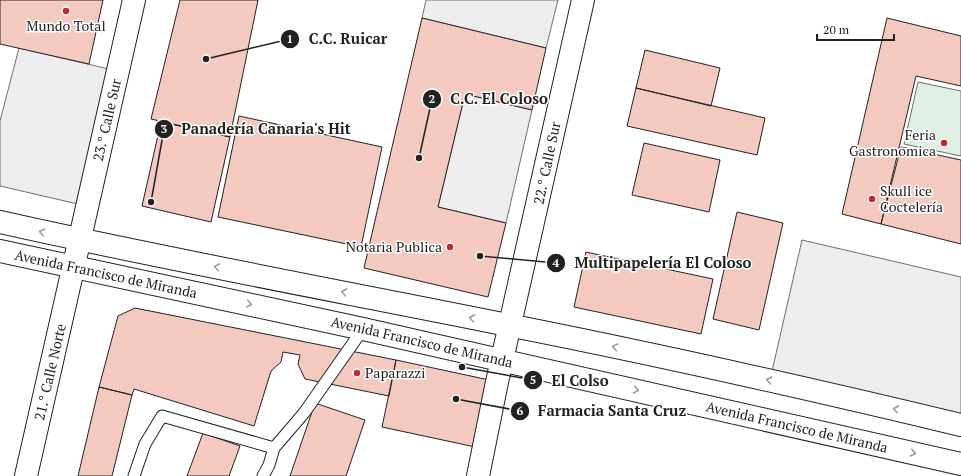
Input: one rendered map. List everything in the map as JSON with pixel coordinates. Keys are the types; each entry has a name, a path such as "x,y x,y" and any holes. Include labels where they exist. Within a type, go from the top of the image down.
{"street":[{"name":"23.° Calle Sur","path":"74,267 134,0"},
{"name":"22.° Calle Sur","path":"478,476 502,360 583,0"},
{"name":"Avenida Francisco de Miranda","path":"0,222 80,240 510,326 770,380 961,425"},
{"name":"Avenida Francisco de Miranda","path":"0,251 363,329 961,464"},
{"name":"21.° Calle Norte","path":"26,476 74,267"}],"lane":[{"path":"263,476 269,465 274,448 304,413 363,329"},
{"path":"134,476 145,444 162,416 274,448"}],"green space":[{"path":"918,82 961,91 961,156 904,144"}],"shaded area":[{"path":"426,0 558,0 546,48 422,18"},
{"path":"19,48 113,70 82,205 0,186 0,121"},
{"path":"465,94 532,110 506,223 438,207"},
{"path":"802,240 961,277 961,425 770,380"}],"building":[{"path":"0,0 103,0 89,64 0,44"},
{"path":"180,0 258,0 230,137 151,119"},
{"path":"422,18 546,48 532,110 465,94 438,207 506,223 488,297 364,268"},
{"path":"887,18 961,36 961,86 916,76 881,224 842,214"},
{"path":"645,50 720,68 711,106 636,88"},
{"path":"636,88 765,118 757,155 627,126"},
{"path":"239,116 382,147 361,247 218,217"},
{"path":"161,122 230,137 211,222 142,206"},
{"path":"644,143 720,160 709,212 632,195"},
{"path":"901,147 961,160 961,244 881,224"},
{"path":"737,212 783,223 759,330 713,319"},
{"path":"586,252 713,279 701,334 574,307"},
{"path":"135,308 396,360 389,396 305,379 298,364 300,355 283,352 281,362 271,371 254,426 134,389 132,395 99,387 118,316"},
{"path":"396,360 494,381 480,448 382,427"},
{"path":"99,387 132,395 112,476 78,476"},
{"path":"315,403 365,420 346,476 290,476"},
{"path":"203,433 240,446 229,476 187,476"}],"place":[{"name":"Mundo Total","path":"66,11"},
{"name":"C.C. Ruicar","path":"206,59"},
{"name":"Feria Gastronomica","path":"944,143"},
{"name":"C.C. El Coloso","path":"419,158"},
{"name":"Skull ice Coctelería","path":"872,199"},
{"name":"Panadería Canaria's Hit","path":"151,202"},
{"name":"Notaria Publica","path":"450,247"},
{"name":"Multipapelería El Coloso","path":"480,256"},
{"name":"El Colso","path":"462,367"},
{"name":"Paparazzi","path":"357,373"},
{"name":"Farmacia Santa Cruz","path":"456,399"}]}
